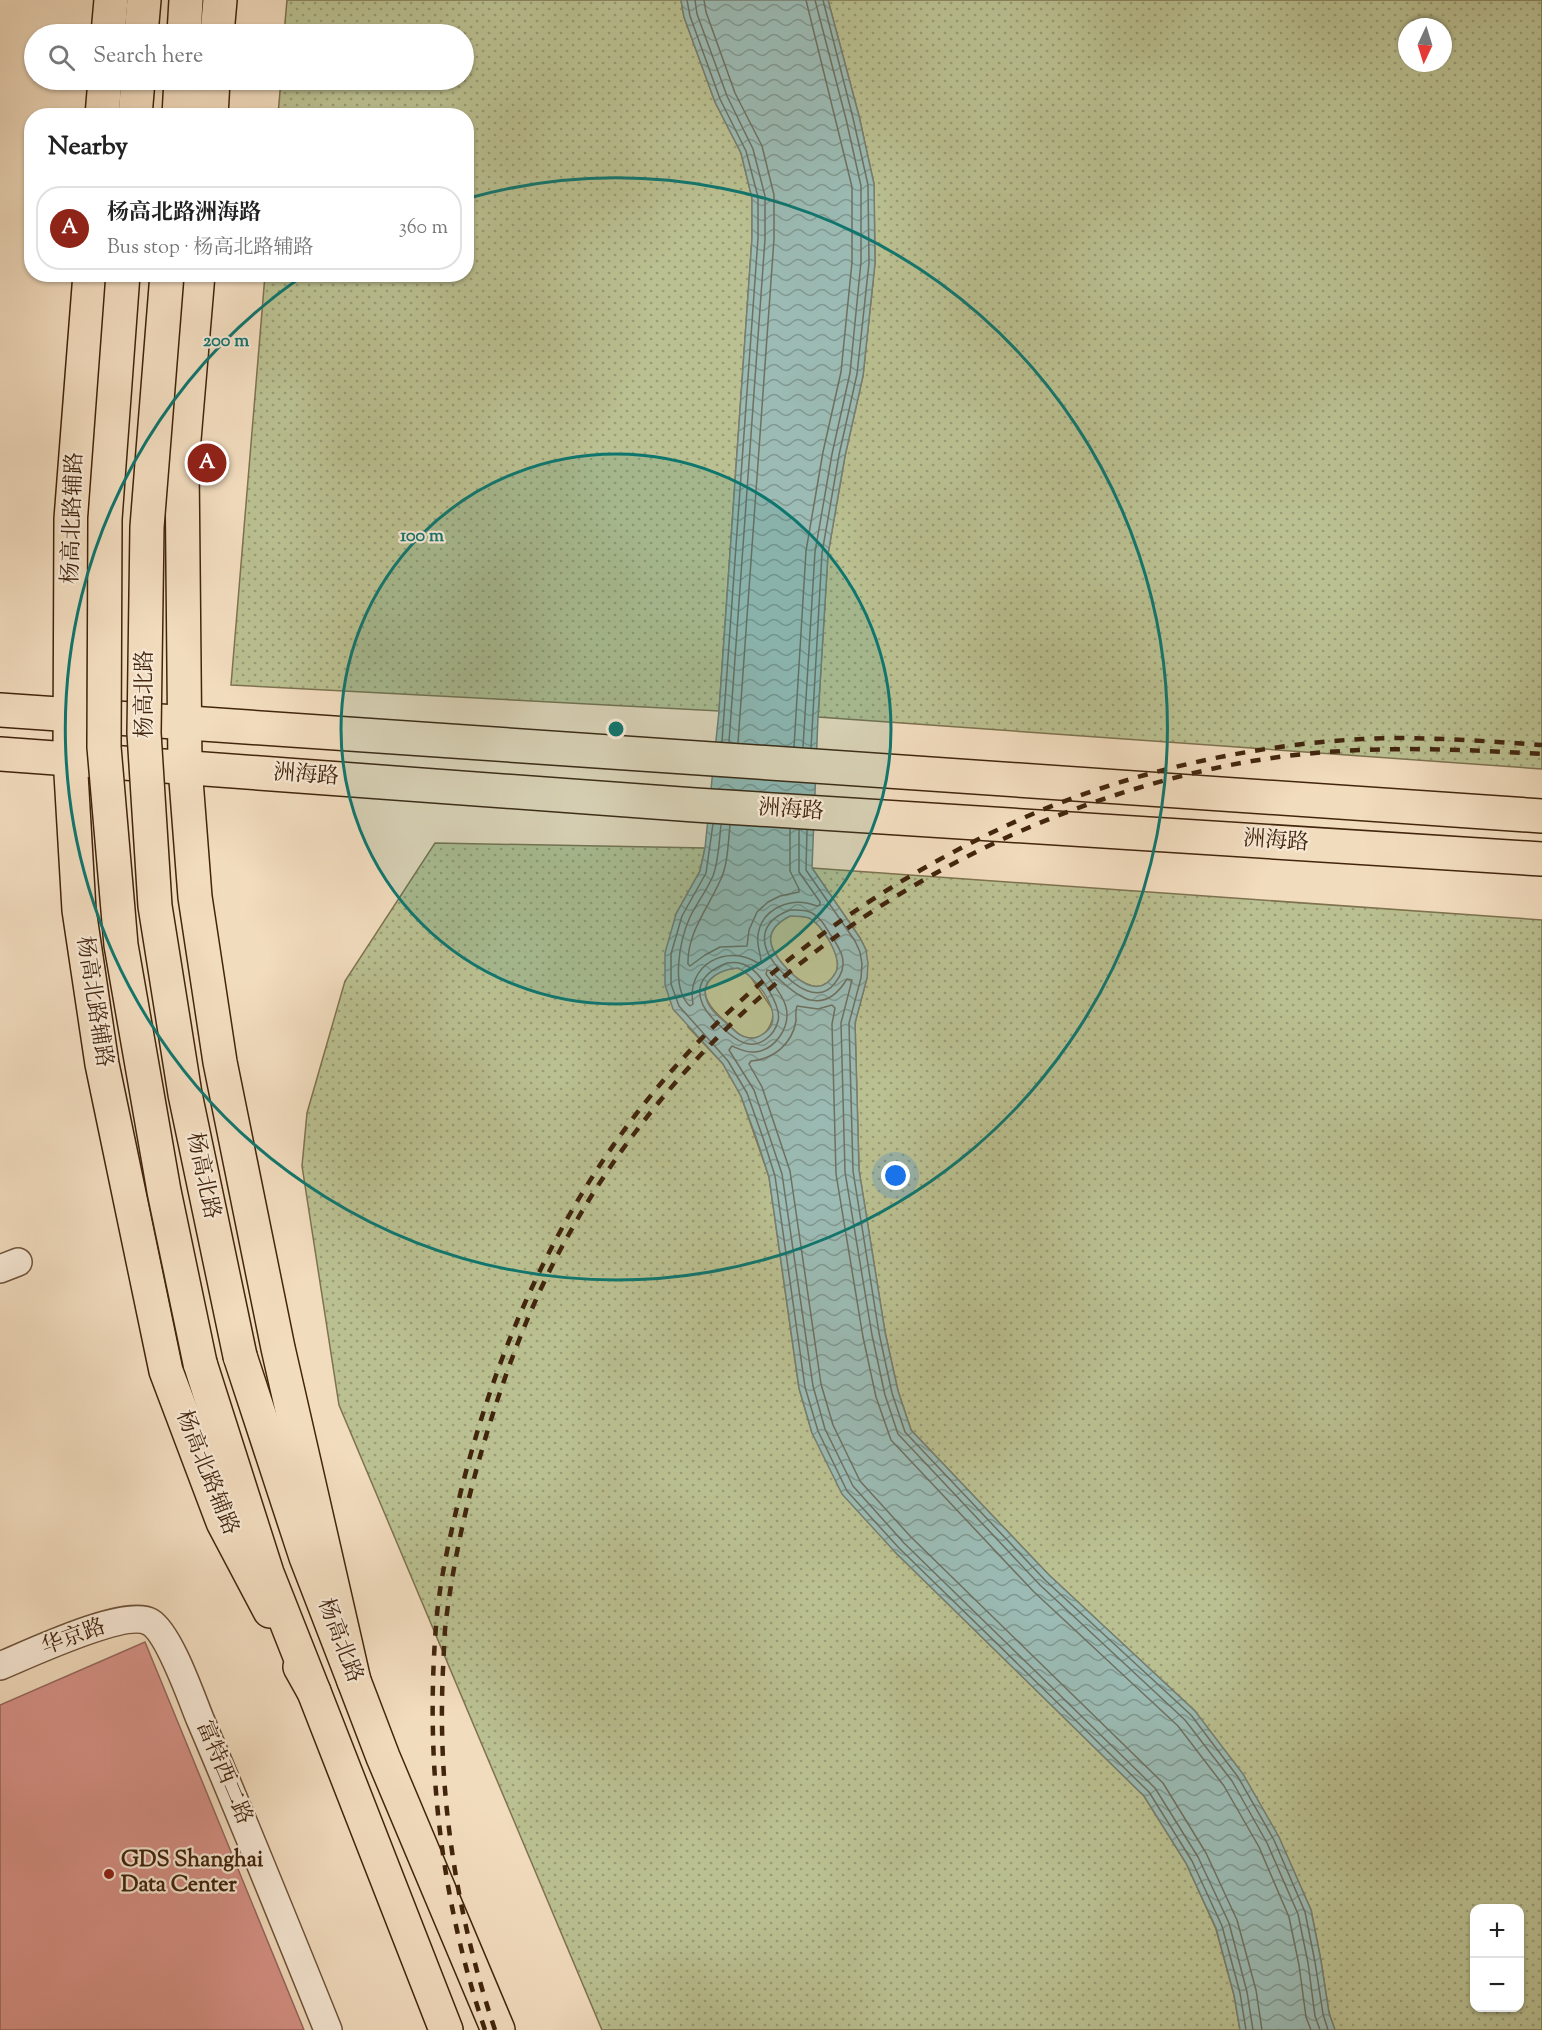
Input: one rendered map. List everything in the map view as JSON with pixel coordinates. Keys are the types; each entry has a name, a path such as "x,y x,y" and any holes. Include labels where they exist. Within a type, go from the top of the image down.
{"main road":[{"path":"109,24 111,0"},
{"path":"142,24 144,0"},
{"path":"185,24 186,0"},
{"path":"218,24 220,0"},
{"path":"103,108 104,90"},
{"path":"136,108 137,90"},
{"path":"179,108 180,90"},
{"path":"211,108 212,90"},
{"name":"杨高北路辅路","path":"89,282 55,714 55,757 102,1064 165,1371 223,1522 314,1692"},
{"name":"杨高北路","path":"122,282 105,519 104,747 121,945 164,1191 200,1363 267,1573 446,2030"},
{"name":"杨高北路","path":"166,282 147,527 144,734 155,906 185,1094 240,1356 306,1557 383,1757 498,2030"},
{"path":"197,282 182,463 185,767 195,897 220,1062 278,1348 354,1681"},
{"name":"洲海路","path":"0,704 55,714"},
{"name":"洲海路","path":"0,710 1542,816"},
{"name":"洲海路","path":"0,754 695,805 1542,859"},
{"name":"洲海路","path":"0,760 55,757"}],"street":[{"name":"华京路","path":"0,1666 116,1622 130,1619 150,1622"},
{"name":"富特西二路","path":"150,1622 160,1632 175,1662 235,1800 328,2030"}],"green space":[{"path":"287,0 681,0 684,17 715,102 741,153 752,198 752,238 719,711 231,685 264,282 474,282 474,108 279,108 280,90 474,90 474,24 285,24"},
{"path":"828,0 1542,0 1542,769 818,717 828,554 845,456 863,376 875,263 874,184 859,116"},
{"path":"435,843 705,848 700,871 676,914 688,1027 723,1064 741,1096 769,1177 799,1388 812,1433 895,1552 1144,1796 1186,1863 1216,1929 1234,1995 1240,2030 602,2030 339,1405 302,1166 307,1113 345,981"},
{"path":"812,868 1542,920 1542,2030 1335,2030 1329,2013 1311,1910 1279,1838 1195,1711 1049,1575 911,1430 898,1391 885,1332 859,1170 855,1023 867,978 866,950"},
{"path":"790,916 802,916 814,921 830,942 837,958 837,966 831,980 825,984 812,986 800,980 781,963 772,948 771,934 774,928"},
{"path":"738,968 748,973 773,1010 769,1027 757,1037 745,1037 738,1033 712,1008 706,996 705,989 713,977 725,970"}],"water":[{"path":"681,0 828,0 859,116 874,184 875,263 863,376 845,456 828,554 812,868 866,950 867,978 855,1023 859,1170 885,1332 898,1391 911,1430 1049,1575 1195,1711 1243,1774 1279,1837 1311,1910 1329,2013 1335,2030 1240,2030 1234,1995 1216,1928 1186,1863 1144,1796 895,1552 842,1494 812,1433 799,1388 769,1177 757,1140 741,1096 723,1064 673,1009 665,985 665,953 676,914 700,871 705,848 719,711 752,238 752,198 741,153 715,102 684,17","holes":["790,916 802,916 814,921 830,942 837,958 837,966 831,980 825,984 812,986 800,980 781,963 772,948 771,934 774,928","738,968 760,987 771,1006 772,1025 756,1038 745,1037 736,1032 714,1012 706,998 706,985 714,976 726,970"]}],"building":[{"name":"GDS Shanghai Data Center","path":"145,1642 304,2030 0,2030 0,1705"}],"railway":[{"path":"485,2030 457,1931 440,1831 433,1729 433,1677 439,1594 459,1499 476,1435 497,1372 522,1310 550,1251 582,1193 618,1138 659,1086 704,1036 741,1001 780,967 862,906 905,879 995,831 1080,795 1199,761 1321,742 1407,738 1542,745"},
{"path":"495,2030 481,1986 460,1897 452,1852 443,1761 442,1715 446,1620 457,1550 473,1481 494,1411 520,1337 541,1289 564,1243 619,1155 682,1075 755,1002 834,937 921,882 1012,835 1108,798 1207,770 1291,756 1415,749 1542,754"}],"place":[{"name":"杨高北路洲海路","path":"207,463"},
{"name":"GDS Shanghai Data Center","path":"109,1874"}]}
